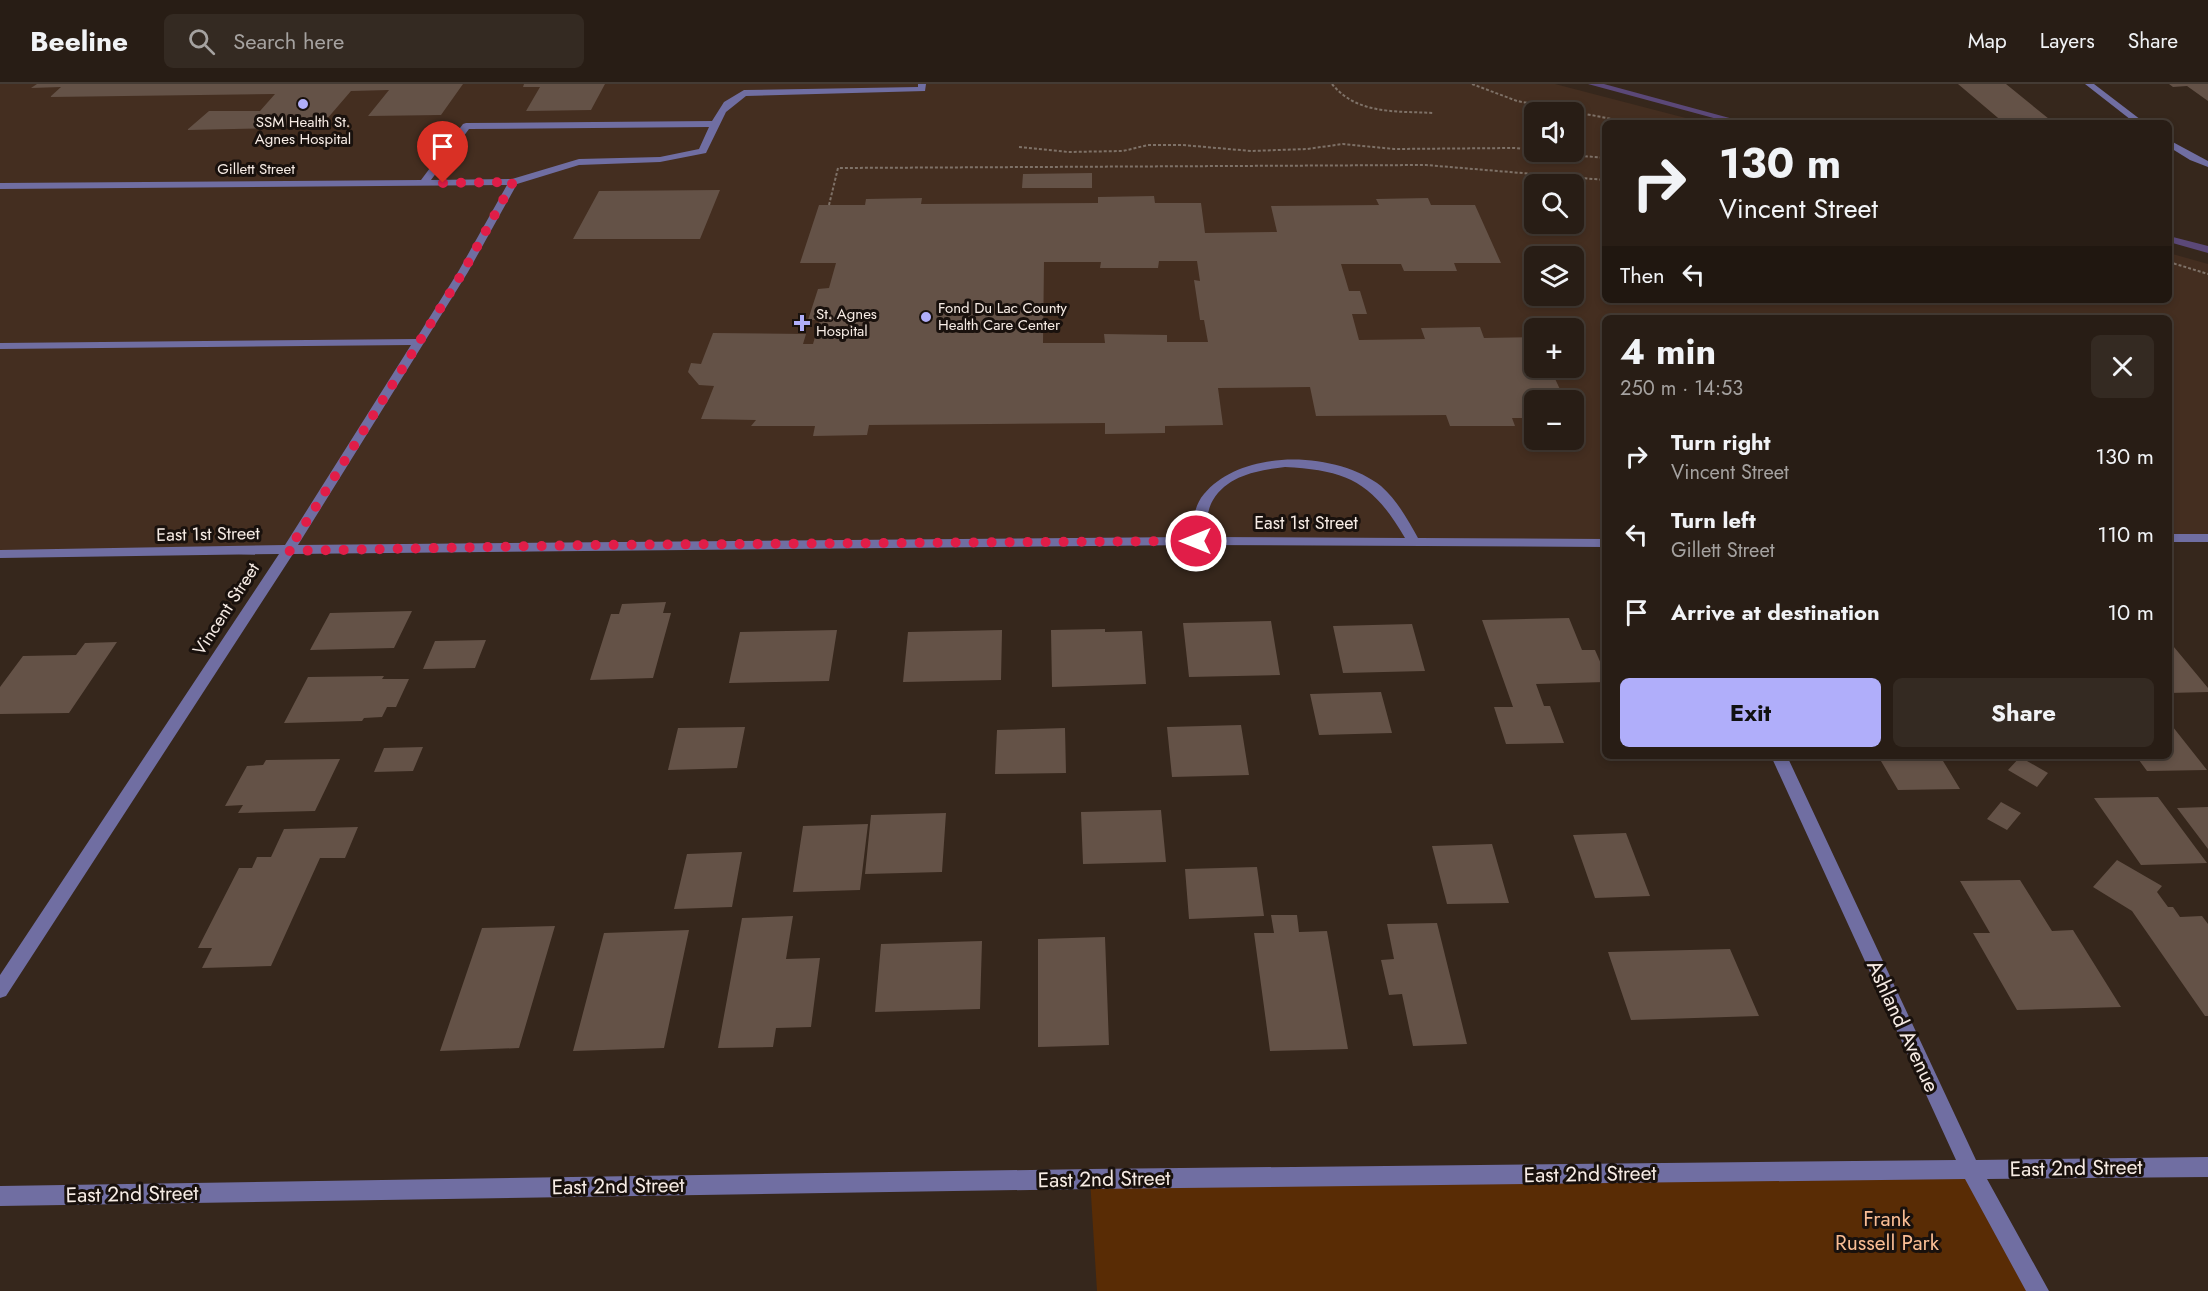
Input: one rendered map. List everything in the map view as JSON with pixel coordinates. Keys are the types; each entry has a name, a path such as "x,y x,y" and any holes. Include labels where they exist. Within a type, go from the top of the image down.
{"street":[{"path":"424,183 466,126 716,124 721,108 730,99 744,93 922,89 922,84"},
{"path":"2089,84 2137,120"},
{"name":"Gillett Street","path":"0,186 513,182 558,167 587,161 678,159 704,152 716,124"},
{"path":"2172,145 2207,164"},
{"name":"Vincent Street","path":"0,990 288,551 463,272 513,182"},
{"path":"0,346 419,342"},
{"path":"1196,541 1207,499 1219,484 1253,467 1285,464 1330,468 1354,475 1369,484 1386,496 1414,542"},
{"path":"2172,538 2208,538"},
{"name":"East 1st Street","path":"0,555 602,545 1196,541 1602,543"},
{"name":"Ashland Avenue","path":"1780,759 1970,1169 2038,1291"},
{"name":"East 2nd Street","path":"0,1196 1066,1179 2208,1167"}],"path":[{"path":"1332,84 1338,93 1363,107 1434,113"},
{"path":"1472,84 1517,101 1617,120"},
{"path":"1019,147 1083,152 1183,145 1260,152 1362,144 1394,149 1427,147 1524,150"},
{"path":"1584,156 1602,158"},
{"path":"829,205 838,168 1426,165 1465,166 1559,180 1602,180"},
{"path":"2172,263 2208,274"}],"shaded area":[{"name":"St. Agnes Hospital","path":"0,84 1555,84 1693,120 1602,120 1602,303 2172,303 2172,254 2208,264 2208,538 2172,538 2172,315 1602,315 1602,543 1414,542 0,554"}],"green space":[{"name":"Frank Russell Park","path":"1970,1169 2038,1291 1097,1291 1090,1179"}],"building":[{"name":"SSM Health St. Agnes Hospital","path":"37,84 463,84 441,115 368,116 389,90 351,91 320,127 187,130 209,111 260,111 275,94 50,97 61,87 31,88"},
{"path":"524,84 605,84 591,110 526,111 540,87 523,87"},
{"path":"1958,84 2006,84 2050,120 2000,120"},
{"path":"2169,84 2208,84 2208,101 2187,86 2173,87"},
{"path":"1092,173 1092,188 1022,188 1023,174"},
{"path":"720,190 700,239 573,239 599,191"},
{"name":"Fond Du Lac County Health Care Center","path":"1154,196 1155,203 1201,203 1205,233 1277,232 1271,206 1379,205 1376,199 1428,198 1431,205 1475,205 1501,263 1454,263 1457,271 1404,271 1401,264 1341,264 1349,291 1360,291 1367,314 1352,314 1359,340 1425,339 1421,328 1480,327 1484,338 1524,337 1524,378 1555,378 1560,390 1524,390 1524,418 1512,418 1515,426 1450,426 1446,415 1316,416 1310,387 1218,388 1223,425 1165,426 1165,433 1105,434 1105,423 869,425 867,435 813,436 815,426 751,426 756,420 701,419 714,386 699,385 688,372 691,363 701,364 713,333 806,334 803,344 813,344 820,320 808,320 818,289 829,288 836,263 800,263 819,205 865,205 866,199 922,198 921,204 1098,203 1098,197","holes":["1159,261 1197,261 1200,281 1194,280 1200,320 1204,320 1208,342 1167,342 1167,335 1104,334 1105,343 1043,343 1044,262 1101,262 1100,268 1158,268"]},
{"path":"666,602 663,613 671,613 653,678 590,680 611,614 619,614 622,604"},
{"path":"412,611 394,648 310,650 330,613"},
{"path":"1569,618 1582,650 1595,650 1602,666 1602,682 1536,684 1544,706 1550,706 1564,743 1506,744 1494,707 1513,707 1482,620"},
{"path":"1271,621 1280,675 1189,677 1183,623"},
{"path":"1412,624 1425,671 1343,673 1333,626"},
{"path":"1105,629 1105,632 1142,631 1146,684 1052,687 1051,630"},
{"path":"837,630 829,681 729,683 740,632"},
{"path":"1002,630 1001,680 903,682 908,632"},
{"path":"486,640 475,668 423,669 435,641"},
{"path":"117,642 69,713 0,714 0,687 23,656 76,655 85,643"},
{"path":"2172,645 2208,688 2208,692 2172,693"},
{"path":"384,676 382,679 409,679 396,707 387,707 382,717 364,718 362,721 284,723 308,677"},
{"path":"1381,692 1392,733 1319,735 1310,694"},
{"path":"1241,725 1249,775 1172,777 1167,727"},
{"path":"2172,726 2207,770 2147,771 2138,759 2172,759"},
{"path":"745,727 737,768 668,770 678,728"},
{"path":"1065,728 1066,773 995,774 997,730"},
{"path":"423,747 413,771 374,772 384,748"},
{"path":"340,759 315,811 238,813 243,805 225,806 247,766 263,765 266,760"},
{"path":"1880,759 1942,759 1960,789 1898,790"},
{"path":"2018,759 2024,759 2048,773 2037,787 2008,770"},
{"path":"2158,797 2207,863 2141,865 2094,798"},
{"path":"2001,802 2021,813 2007,830 1987,819"},
{"path":"2208,807 2208,849 2177,808"},
{"path":"1161,810 1166,862 1083,864 1081,812"},
{"path":"946,813 942,872 865,874 871,815"},
{"path":"868,824 860,890 793,892 803,826"},
{"path":"358,827 345,858 320,858 271,966 202,968 212,948 198,948 239,868 252,868 257,857 271,857 284,829"},
{"path":"1626,833 1650,896 1595,898 1573,835"},
{"path":"1492,844 1509,903 1447,904 1432,846"},
{"path":"742,852 732,907 674,909 687,854"},
{"path":"2117,860 2162,886 2157,892 2168,907 2173,907 2180,917 2202,916 2208,924 2208,1016 2205,1016 2132,911 2093,887"},
{"path":"1257,867 1264,916 1189,919 1185,869"},
{"path":"2020,880 2052,931 2073,930 2121,1007 2017,1010 1973,933 1990,933 1960,881"},
{"path":"1271,915 1297,915 1299,932 1327,931 1348,1049 1270,1051 1254,933 1274,933"},
{"path":"793,916 786,959 820,958 811,1027 776,1028 773,1047 718,1048 742,918"},
{"path":"1437,923 1467,1044 1413,1046 1402,994 1389,995 1381,960 1394,959 1387,924"},
{"path":"555,926 519,1048 440,1051 482,928"},
{"path":"689,930 664,1048 573,1051 604,933"},
{"path":"1105,937 1109,1045 1038,1047 1038,939"},
{"path":"982,941 980,1009 875,1012 881,944"},
{"path":"1730,949 1759,1016 1631,1020 1608,952"}],"waterway":[{"path":"1593,84 1731,120"},
{"path":"2172,240 2208,250"}],"place":[{"name":"SSM Health St. Agnes Hospital","path":"303,104"},
{"name":"Fond Du Lac County Health Care Center","path":"926,317"},
{"name":"St. Agnes Hospital","path":"802,323"}],"route":[{"path":"443,183 513,182 463,272 288,551 590,545 1196,541"}]}
